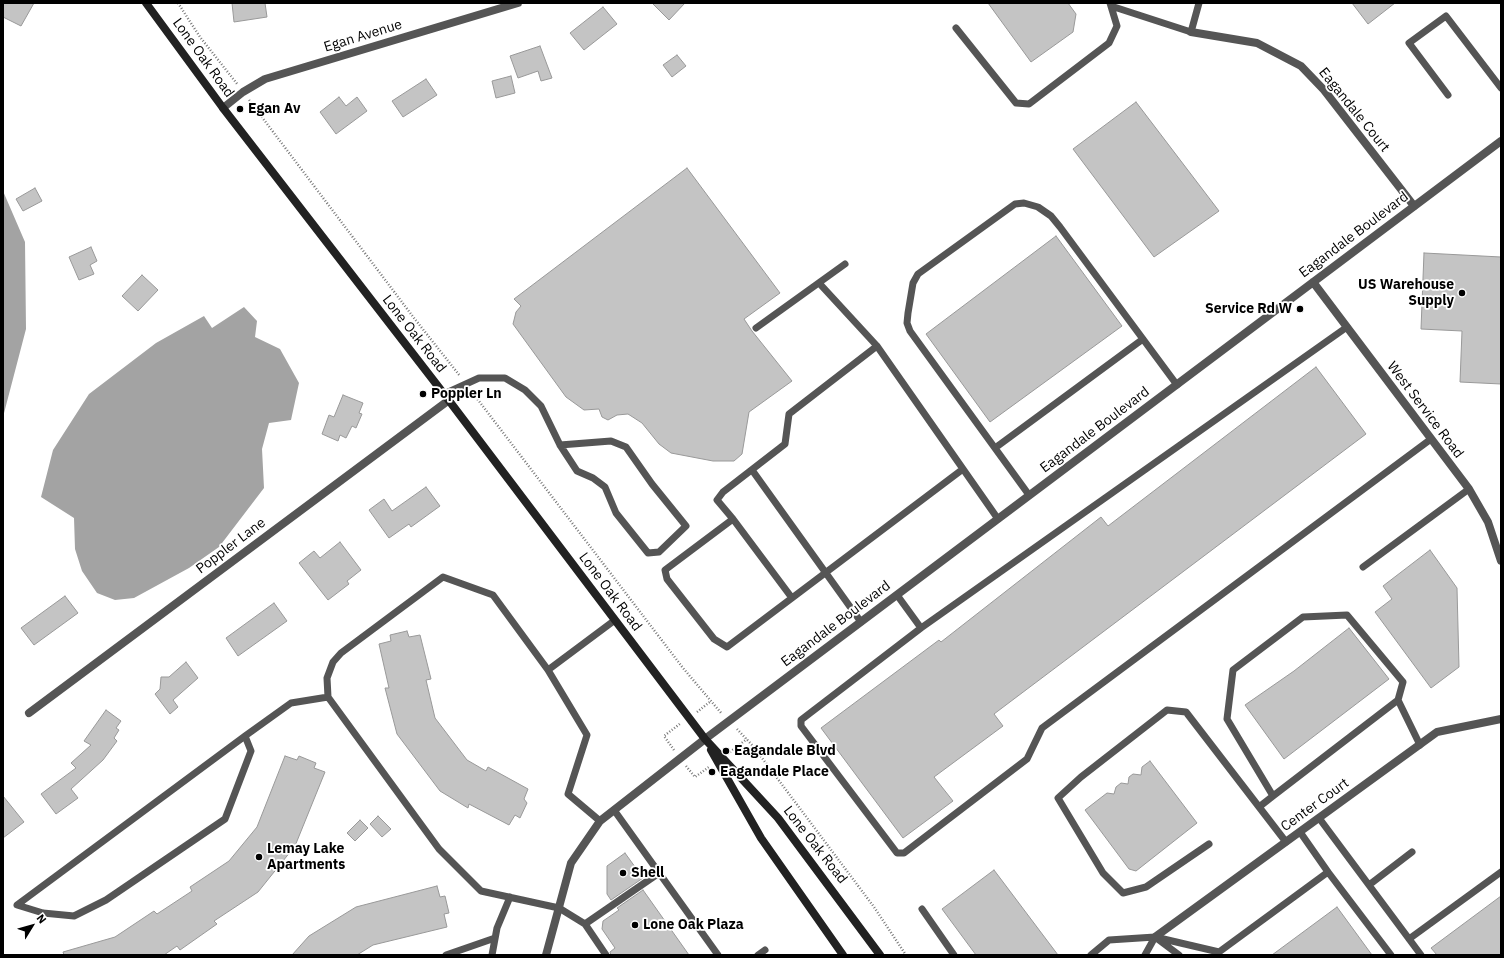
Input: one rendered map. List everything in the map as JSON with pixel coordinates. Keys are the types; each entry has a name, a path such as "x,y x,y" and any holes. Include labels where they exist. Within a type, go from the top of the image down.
{"main road":[{"name":"Lone Oak Road","path":"146,3 223,108 446,397 705,739 778,818 880,955"},
{"name":"Lone Oak Road","path":"705,739 761,838 843,955"}],"street":[{"name":"Egan Avenue","path":"223,108 243,92 265,80 518,3"},
{"name":"Eagandale Court","path":"1191,32 1257,43 1301,66 1324,90 1414,206"},
{"name":"Eagandale Boulevard","path":"705,739 1501,141"},
{"name":"West Service Road","path":"1313,282 1469,489 1488,522 1501,561"},
{"name":"Poppler Lane","path":"29,713 446,397"},
{"name":"Center Court","path":"1155,937 1437,732 1501,719"},
{"path":"546,955 571,863 600,821 705,739"}],"lane":[{"path":"1110,5 1191,32 1199,3"},
{"path":"956,28 1016,103 1029,104 1109,42 1117,26 1110,5"},
{"path":"1448,95 1409,43 1446,16 1501,88"},
{"path":"1029,495 910,331 907,323 908,313 913,283 918,274 1015,204 1024,203 1038,207 1051,216 1177,385"},
{"path":"756,328 845,264"},
{"path":"819,283 877,346 998,519"},
{"path":"1347,327 922,628 801,720 800,723 897,853 904,853 1028,760 1042,728 1431,439"},
{"path":"996,448 1143,339"},
{"path":"792,598 717,500 723,492 785,444 790,414 877,346"},
{"path":"446,397 466,384 479,378 505,378 525,390 541,406 560,445 578,471 593,478 604,487 616,513 648,553 659,552 686,526 652,484 626,447 611,441 560,445"},
{"path":"752,470 861,622"},
{"path":"733,519 665,570 667,579 714,639 727,647 963,470"},
{"path":"1363,567 1469,489"},
{"path":"600,821 568,794 587,735 548,670 493,595 443,577 338,657 328,673 326,685 328,697 439,849 481,890 559,908 585,924 606,955"},
{"path":"897,595 922,628"},
{"path":"1259,807 1398,700 1403,682 1347,615 1303,617 1233,670 1227,719 1273,796"},
{"path":"548,670 615,620"},
{"path":"246,736 251,751 225,820 106,900 74,916 43,913 17,905 214,760 246,736 291,703 328,697"},
{"path":"1398,700 1420,745"},
{"path":"1209,844 1146,887 1123,893 1103,873 1058,798 1080,777 1167,710 1186,712 1286,842"},
{"path":"614,810 718,955"},
{"path":"1319,818 1421,955"},
{"path":"1300,832 1328,872 1391,955"},
{"path":"1369,885 1412,852"},
{"path":"1090,955 1109,940 1155,937 1220,954 1328,872"},
{"path":"1409,939 1501,872"},
{"path":"585,924 659,874"},
{"path":"492,955 495,938 510,897"},
{"path":"922,909 954,955"},
{"path":"1145,955 1155,937"},
{"path":"1155,937 1179,955"},
{"path":"446,955 495,938"},
{"path":"758,955 765,950"}],"path":[{"path":"178,3 200,37 414,318 710,701"},
{"path":"747,739 874,907 906,955"}],"shaded area":[{"path":"3,191 25,242 26,329 3,417"},
{"path":"244,307 257,321 255,337 280,349 299,383 291,420 269,423 262,449 264,488 219,547 189,568 134,598 115,600 97,593 82,571 75,549 74,518 41,497 53,450 89,394 156,343 204,316 212,328"}],"building":[{"path":"3,3 34,3 21,26 3,17"},
{"path":"232,3 265,3 267,17 234,22"},
{"path":"652,3 685,3 669,20"},
{"path":"988,3 1068,3 1076,14 1073,32 1031,62"},
{"path":"1352,3 1395,3 1368,24"},
{"path":"603,7 617,24 584,50 570,33"},
{"path":"540,46 552,78 541,81 538,71 518,78 510,56"},
{"path":"677,55 686,66 672,77 663,65"},
{"path":"511,76 515,93 496,98 492,81"},
{"path":"426,79 437,95 403,117 392,101"},
{"path":"339,97 346,106 357,97 367,111 336,134 320,112"},
{"path":"1136,102 1219,211 1154,257 1073,149"},
{"path":"687,168 780,293 744,319 792,381 749,412 742,454 734,461 713,461 671,453 659,444 642,423 628,414 617,415 608,420 602,417 599,409 584,410 566,397 513,324 516,312 521,306 514,299"},
{"path":"35,188 42,201 23,211 16,199"},
{"path":"1056,236 1122,326 990,422 926,334"},
{"path":"91,247 97,261 90,265 94,274 79,280 69,257"},
{"name":"US Warehouse Supply","path":"1424,253 1501,257 1501,384 1460,382 1462,331 1421,329"},
{"path":"142,275 158,290 138,311 122,296"},
{"path":"1316,367 1366,434 994,714 1003,726 934,777 953,801 903,838 821,728 939,640 941,642 1101,517 1108,526"},
{"path":"343,395 363,403 359,413 362,414 356,428 352,426 346,438 340,435 338,441 322,434 329,415 334,417"},
{"path":"426,487 440,506 411,527 409,524 389,538 369,510 384,499 392,511"},
{"path":"340,542 361,570 347,581 349,584 328,600 299,563 314,551 320,558"},
{"path":"1430,550 1457,588 1459,667 1431,688 1375,612 1392,599 1383,586"},
{"path":"65,596 78,613 34,645 21,628"},
{"path":"274,603 287,621 238,656 226,638"},
{"path":"1349,628 1389,679 1284,759 1245,705 1294,671"},
{"path":"407,631 409,637 420,635 431,679 426,680 435,718 467,760 486,771 488,767 528,789 524,799 527,803 520,818 515,815 509,825 469,804 468,808 440,791 397,734 385,688 389,688 379,644 391,641 390,635"},
{"path":"186,662 198,678 173,700 178,707 170,714 155,694 160,689 161,677 169,677"},
{"path":"106,710 121,721 116,728 119,730 114,738 117,741 103,760 71,789 78,798 56,814 41,794 76,768 71,763 91,745 84,741"},
{"name":"Lemay Lake Apartments","path":"285,756 297,760 299,756 316,763 314,768 325,772 295,846 258,892 214,921 217,924 180,950 177,946 164,955 64,955 63,952 115,937 154,911 157,914 192,891 190,887 229,861 257,827"},
{"path":"1150,761 1197,823 1136,871 1129,869 1085,810 1107,793 1114,794 1116,787 1121,783 1128,784 1129,777 1133,774 1141,775 1142,767"},
{"path":"3,796 24,822 3,838"},
{"path":"378,816 391,829 382,837 370,824"},
{"path":"360,820 368,828 355,841 347,833"},
{"name":"Shell","path":"625,853 643,878 611,900 607,894 607,866"},
{"path":"994,870 1058,955 976,955 942,909"},
{"name":"Lemay Lake Apartments","path":"437,886 440,897 445,896 449,913 444,914 447,927 373,945 357,955 292,955 309,936 356,907"},
{"name":"Lone Oak Plaza","path":"643,890 689,955 611,955 610,952 615,948 602,929 603,921 619,910 617,908"},
{"path":"1501,896 1501,955 1437,955 1431,948"},
{"path":"1337,907 1372,955 1272,955"}],"place":[{"name":"Egan Av","path":"240,109"},
{"name":"US Warehouse Supply","path":"1462,293"},
{"name":"Service Rd W","path":"1300,309"},
{"name":"Poppler Ln","path":"423,394"},
{"name":"Eagandale Blvd","path":"726,751"},
{"name":"Eagandale Place","path":"712,772"},
{"name":"Lemay Lake Apartments","path":"259,857"},
{"name":"Shell","path":"623,873"},
{"name":"Lone Oak Plaza","path":"635,925"}]}
